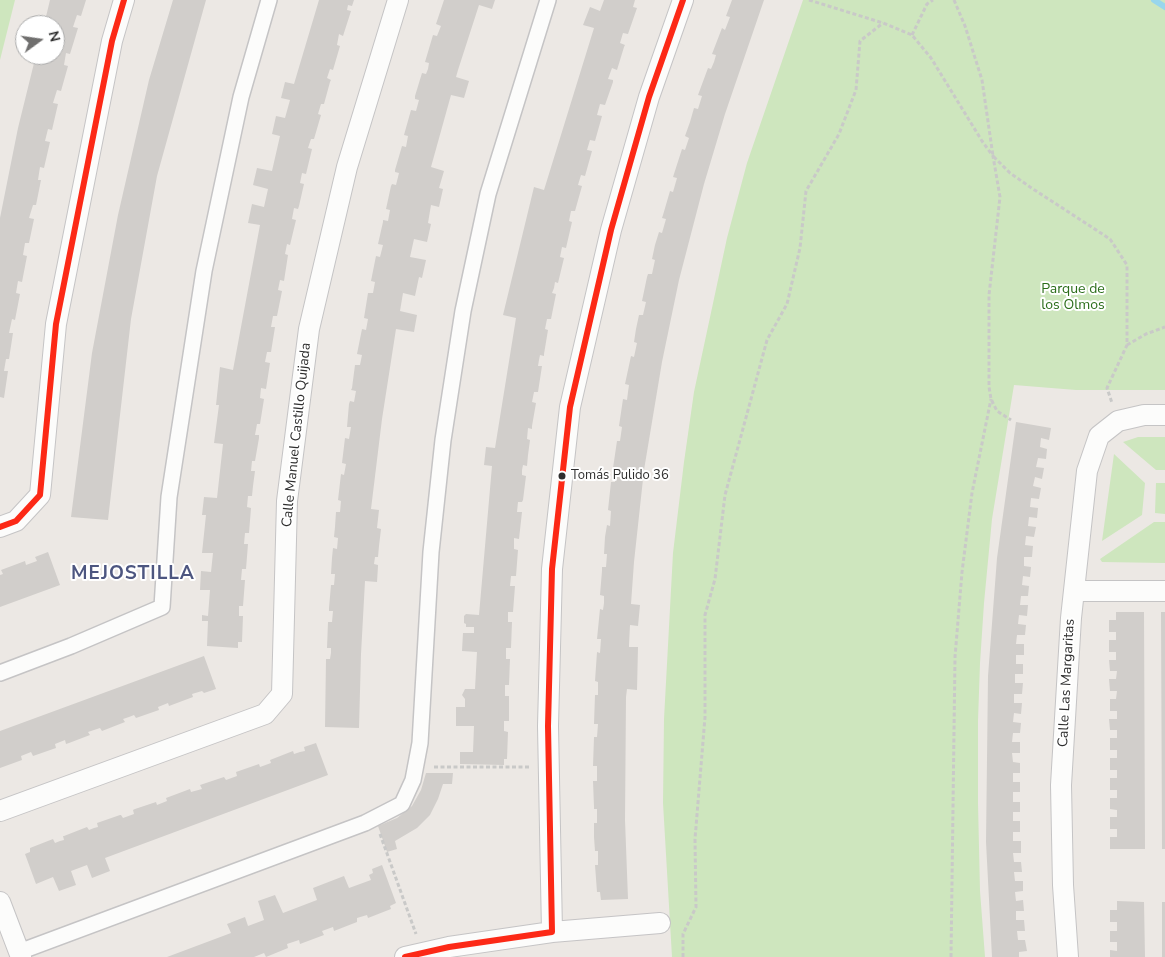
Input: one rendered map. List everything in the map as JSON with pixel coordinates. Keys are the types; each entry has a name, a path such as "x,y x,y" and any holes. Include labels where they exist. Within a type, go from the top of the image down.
{"street":[{"path":"0,527 16,521 40,494 56,324 112,41 124,0"},
{"path":"0,673 162,608 169,497 204,271 241,97 269,0"},
{"name":"Calle Manuel Castillo Quijada","path":"0,811 265,714 282,694 287,501 309,329 347,167 398,0"},
{"path":"0,902 20,954 375,818 402,804 413,780 420,743 431,552 441,459 464,311 488,194 548,0"},
{"path":"552,932 548,726 552,569 570,407 611,230 649,97 683,0"},
{"path":"1118,421 1144,415 1165,415"},
{"name":"Calle Las Margaritas","path":"1068,957 1063,885 1061,785 1070,628 1087,471 1099,436 1118,421"},
{"path":"1074,591 1165,590"},
{"path":"414,955 449,947 552,932 660,923"}],"path":[{"path":"809,0 883,23 912,35 931,58 993,156 1010,173 1030,188 1110,239 1127,265 1127,345 1107,388 1118,421"},
{"path":"912,35 927,4 933,0"},
{"path":"954,0 965,26 982,80 1000,197 992,260 989,304 989,387 991,399 997,411 1011,420"},
{"path":"683,957 684,934 696,907 695,839 705,717 705,616 715,579 725,495 767,340 786,304 800,248 806,191 840,134 856,90 860,41 883,23"},
{"path":"1127,345 1146,334 1165,327"},
{"path":"951,957 955,657 962,572 972,493 991,399"},
{"path":"416,766 548,768"},
{"path":"375,818 414,955"}],"green space":[{"path":"0,0 15,0 0,60"},
{"name":"Parque de los Olmos","path":"803,0 1165,0 1165,390 1076,390 1014,385 992,519 980,663 978,803 980,891 985,957 672,957 663,803 664,719 673,553 684,462 694,392 727,238 747,163"},
{"path":"1138,437 1165,437 1165,470 1156,470 1123,442"},
{"path":"1114,454 1145,483 1142,515 1102,541"},
{"path":"1156,483 1165,483 1165,514 1155,513"},
{"path":"1154,522 1165,522 1165,563 1102,562 1100,559"}],"building":[{"path":"50,0 86,0 81,16 77,15 73,27 78,28 70,54 66,53 65,59 65,15 46,15"},
{"path":"173,0 206,0 157,176 131,319 108,520 71,517 92,353 118,215 149,80"},
{"path":"319,0 354,0 352,6 348,5 347,10 351,11 343,36 339,34 337,45 340,46 333,70 330,69 327,78 331,80 324,104 321,104 318,114 321,115 314,139 311,139 308,148 312,149 306,174 302,173 300,183 304,184 298,209 294,208 292,219 296,220 290,245 287,244 285,254 288,255 284,281 280,280 278,290 282,291 277,316 273,316 271,327 275,327 271,352 267,352 265,362 270,363 266,389 261,388 260,398 264,399 260,424 257,424 255,435 259,435 259,438 255,461 252,461 251,471 255,471 252,496 248,496 247,507 251,508 249,533 245,533 244,544 248,544 246,569 242,569 241,580 245,580 243,606 239,606 239,616 243,616 242,642 238,642 238,648 207,646 208,621 202,621 202,615 208,616 210,590 200,590 201,571 211,572 213,553 202,553 206,515 202,515 204,497 217,498 223,444 214,443 219,405 216,405 220,367 233,370 260,225 248,223 252,204 264,207 268,189 253,185 257,168 272,171 280,136 272,134 276,116 285,118 290,100 281,98 285,82 294,84"},
{"path":"444,0 495,0 492,9 479,5 456,77 469,81 464,98 451,95 431,167 444,171 439,188 443,189 439,207 431,205 428,223 431,224 427,242 414,239 410,257 426,260 422,278 419,277 415,296 403,293 400,311 417,315 414,332 396,329 371,509 379,510 377,528 381,529 378,557 375,557 374,564 378,565 377,582 365,581 359,728 325,727 326,659 330,659 331,653 331,648 327,648 328,622 332,622 333,611 329,611 329,608 331,585 334,585 335,574 331,574 332,558 333,548 337,549 338,538 334,537 336,512 340,512 341,501 338,500 341,474 344,475 346,464 342,463 345,438 349,439 351,427 347,427 349,404 350,401 354,402 356,391 351,390 355,365 360,365 362,355 357,354 362,329 366,330 368,319 364,318 368,293 373,293 375,282 371,281 376,256 380,257 383,245 378,244 383,220 388,221 390,210 386,209 391,186 392,184 396,185 399,173 395,172 395,170 402,146 406,147 408,136 404,135 411,110 416,111 419,100 415,99 415,96 422,73 426,74 428,69 429,63 425,62 433,35 437,36 441,26 436,24"},
{"path":"604,0 635,0 633,7 637,8 628,34 623,33 620,43 625,45 617,70 612,68 608,79 613,80 613,82 605,105 600,104 597,115 602,116 595,141 590,140 587,150 592,151 585,176 581,175 578,185 582,186 575,211 571,211 569,221 572,222 566,248 562,247 560,257 564,258 558,283 555,282 552,293 556,294 551,319 547,319 545,329 548,330 544,356 540,355 539,360 538,366 542,366 538,392 534,392 532,402 536,403 532,429 528,428 527,439 530,440 527,466 523,465 522,470 522,475 526,476 523,500 518,502 517,512 522,512 519,539 514,538 514,549 518,550 516,576 511,576 510,586 515,586 513,612 508,612 508,622 512,622 511,648 506,648 506,659 510,659 509,685 505,685 505,696 509,696 509,721 504,721 504,731 508,732 507,759 504,759 504,765 460,764 460,752 473,752 474,726 456,726 456,707 465,707 465,699 462,695 465,689 475,689 477,652 462,651 463,633 474,633 474,627 466,627 464,616 466,614 479,615 492,466 484,465 486,447 495,448 516,318 503,315 534,187 544,190 594,28 583,25 590,7 600,11"},
{"path":"732,0 764,0 725,114 704,184 679,280 662,362 644,470 631,604 640,605 638,626 630,625 629,645 629,647 638,647 637,690 627,689 626,697 625,820 628,899 601,900 600,892 597,892 595,865 598,865 598,851 595,851 594,837 597,809 594,809 593,781 597,781 597,766 593,766 594,737 597,737 598,724 594,724 595,695 598,695 598,682 595,681 597,652 600,653 601,639 597,639 600,609 603,610 604,603 604,596 600,595 602,567 606,567 607,554 604,554 605,537 607,525 610,526 611,511 608,510 611,482 615,482 616,469 613,468 617,441 620,441 622,427 619,426 623,399 627,400 629,385 625,384 631,356 634,357 637,343 634,342 639,315 643,315 646,302 642,301 648,274 652,274 655,260 652,259 655,245 659,232 662,233 666,219 662,218 670,191 673,192 677,178 673,177 682,149 685,150 689,138 685,136 694,108 698,109 702,96 698,95 708,68 711,69 714,62 716,55 712,54 722,28 725,30 730,17 726,16"},
{"path":"34,65 68,66 61,91 57,90 53,103 58,104 52,130 48,129 45,141 50,142 44,168 40,167 38,180 41,180 36,205 33,205 29,218 34,219 29,243 25,243 23,255 27,256 22,282 18,281 16,293 20,294 15,320 12,319 9,333 13,333 9,359 6,359 4,371 8,371 4,398 0,397 0,218 18,128"},
{"path":"1016,422 1051,428 1049,440 1041,438 1040,447 1047,449 1046,459 1038,458 1036,467 1044,468 1042,479 1035,477 1033,486 1041,488 1039,499 1031,498 1030,507 1038,508 1037,518 1029,517 1028,526 1036,527 1034,537 1026,536 1025,545 1033,546 1032,557 1024,557 1024,566 1031,567 1030,577 1023,576 1022,585 1029,586 1028,596 1021,596 1020,605 1028,605 1027,616 1019,615 1018,624 1026,625 1025,635 1017,635 1016,644 1024,644 1024,655 1016,655 1016,664 1023,664 1023,674 1015,674 1015,683 1023,683 1022,694 1014,694 1014,703 1022,703 1021,714 1014,713 1013,722 1021,723 1020,733 1013,733 1012,742 1020,742 1020,753 1012,753 1013,762 1020,763 1020,773 1013,773 1013,782 1020,782 1020,792 1013,792 1013,802 1020,802 1020,812 1013,812 1013,821 1020,821 1020,832 1013,832 1013,841 1021,841 1021,853 1013,853 1014,862 1021,862 1022,872 1014,872 1015,881 1023,881 1023,891 1015,892 1016,901 1023,900 1024,911 1016,911 1016,920 1024,920 1025,931 1017,931 1018,940 1025,940 1027,951 1019,952 1019,957 992,957 986,842 988,676 997,558"},
{"path":"48,552 60,585 0,607 0,575 3,574 1,570 25,561 26,565 37,561 35,557"},
{"path":"1116,612 1144,612 1145,849 1110,849 1110,837 1117,837 1117,829 1110,829 1110,817 1117,817 1117,810 1110,809 1110,798 1117,798 1117,790 1110,790 1110,778 1117,778 1117,770 1110,770 1110,758 1117,758 1117,750 1110,750 1110,738 1117,738 1117,730 1110,730 1109,719 1117,719 1117,711 1110,711 1110,699 1116,699 1117,691 1110,691 1109,679 1116,679 1117,671 1110,671 1109,660 1116,660 1116,652 1109,652 1109,640 1116,640 1116,632 1109,632 1109,620 1116,620"},
{"path":"1161,612 1165,612 1165,849 1162,849"},
{"path":"204,656 216,689 192,694 193,697 169,706 168,703 158,707 159,710 136,718 134,715 123,719 125,722 102,731 100,728 88,732 90,735 66,744 65,740 55,744 56,748 33,756 31,752 21,756 22,760 0,768 0,731"},
{"path":"316,743 328,775 105,858 110,871 92,878 87,865 71,871 76,885 59,891 53,877 36,884 25,854 30,852 30,848 53,839 55,843 64,840 63,836 87,827 89,830 98,827 97,823 120,815 123,818 134,814 133,810 135,809 156,802 157,805 167,801 166,798 190,789 191,792 202,789 200,785 224,777 226,780 237,776 236,772 259,764 260,767 271,763 270,760 293,751 294,754 305,751 304,747"},
{"path":"426,773 453,773 452,784 443,784 430,815 417,828 395,841 397,849 387,852 378,826 397,818 412,806 421,790"},
{"path":"382,865 396,903 390,906 391,909 368,918 367,915 357,918 357,922 334,931 333,927 322,931 324,935 300,944 299,940 287,944 288,948 266,957 264,953 254,957 167,957 231,933 227,924 245,917 248,926 264,920 258,901 275,895 283,913 317,900 313,888 344,876 349,888 371,880 369,875 373,873 372,869"},
{"path":"1117,901 1144,902 1145,957 1110,957 1110,950 1117,951 1117,942 1110,942 1110,931 1117,931 1117,922 1110,922 1110,910 1117,910"},
{"path":"1162,902 1165,902 1165,957 1162,957"}],"waterway":[{"path":"1154,0 1165,7"}],"transit line":[{"path":"0,527 16,521 40,495 56,324 112,41 124,0"},
{"path":"405,957 449,947 552,932 548,726 552,569 570,407 611,230 649,97 683,0"}],"place":[{"name":"Tomás Pulido 36","path":"562,476"}],"district":[{"name":"MEJOSTILLA","path":"133,574"}]}
